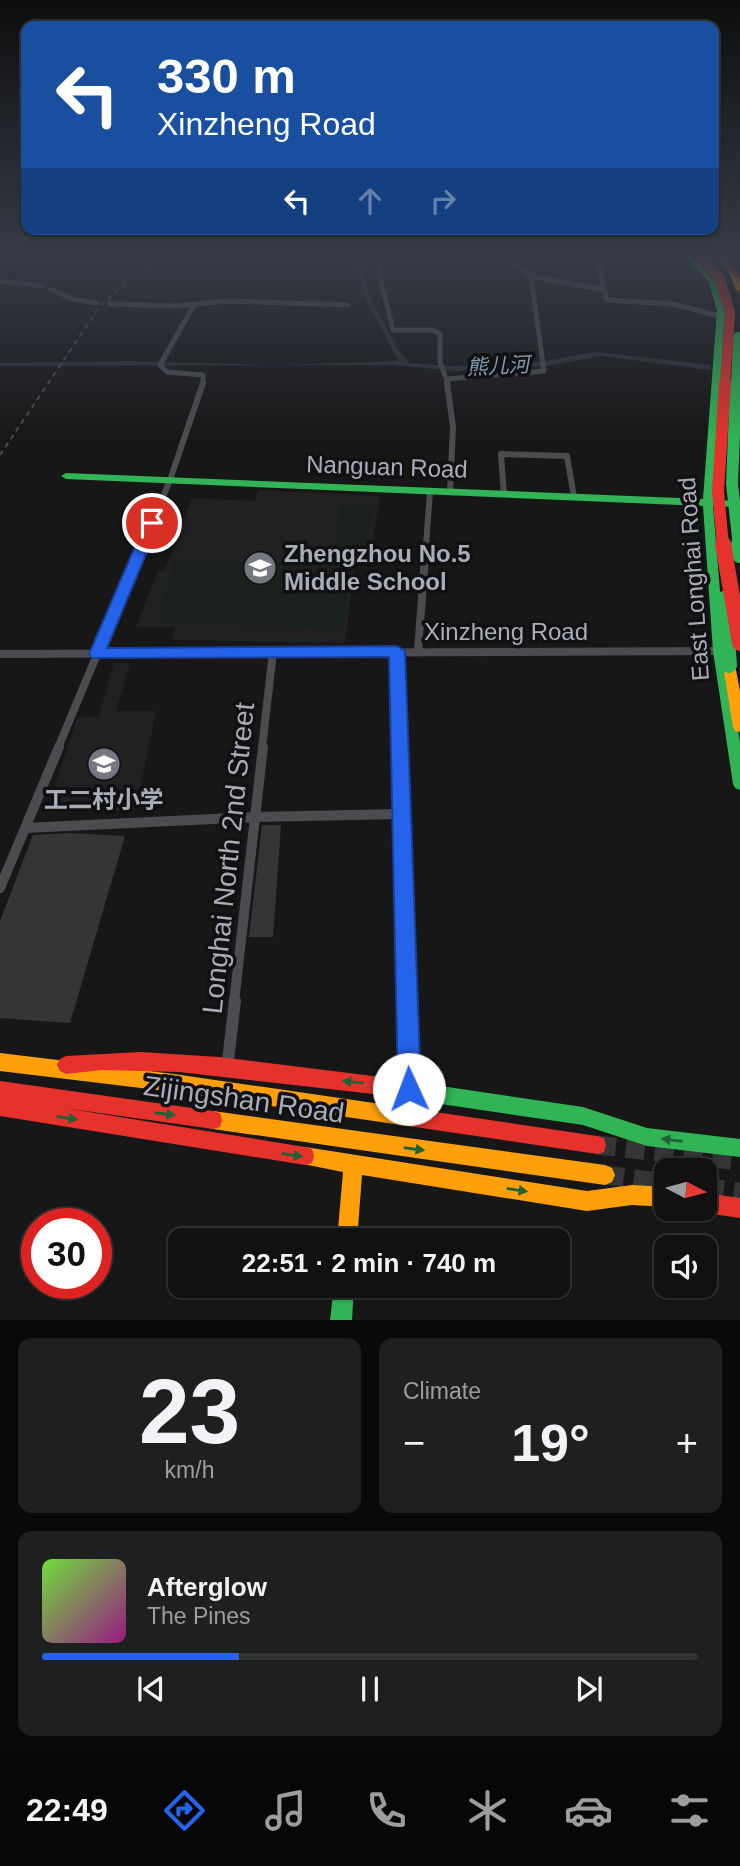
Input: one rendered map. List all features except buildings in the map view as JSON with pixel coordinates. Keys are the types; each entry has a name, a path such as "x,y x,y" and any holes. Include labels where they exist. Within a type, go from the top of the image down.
{"main road":[{"name":"East Longhai Road","path":"720,317 708,503 719,651 740,784"},
{"path":"730,317 718,480 720,526 740,646"},
{"path":"739,317 732,484 740,555"},
{"path":"732,484 740,462"},
{"name":"Nanguan Road","path":"65,476 740,504"},
{"path":"725,562 726,645 740,727"},
{"path":"47,1068 101,1060 227,1069 409,1089 583,1116 647,1137 740,1148"},
{"name":"Zijingshan Road","path":"0,1062 174,1083 597,1145"},
{"name":"Zijingshan Road","path":"0,1090 605,1175"},
{"path":"0,1107 587,1201 632,1195 654,1197"},
{"path":"349,1228 353,1165"},
{"path":"718,1205 740,1208"},
{"path":"341,1320 343,1298"}],"street":[{"path":"0,888 170,480 205,378 200,374 167,372 162,363 188,317"},
{"path":"390,317 393,330 438,332 441,338 440,362 445,375 453,427 450,492"},
{"path":"445,375 544,371 536,317"},
{"path":"504,494 501,454 567,456 574,497"},
{"path":"418,651 430,491"},
{"name":"Xinzheng Road","path":"0,654 719,651 740,646"},
{"path":"397,651 409,1089"},
{"name":"Longhai North 2nd Street","path":"227,1069 273,652"},
{"path":"25,828 255,817 402,814"}],"shaded area":[{"name":"Zhengzhou No.5 Middle School","path":"259,490 380,496 369,565 355,564 345,643 173,640 175,627 136,627 158,571 164,571 192,498 255,501"},
{"path":"342,504 373,506 366,561 333,559"},
{"path":"175,559 351,566 343,629 157,623"},
{"name":"工二村小学","path":"114,662 130,663 116,711 156,711 136,810 46,813 77,718 99,716"}],"water":[{"name":"熊儿河","path":"375,317 381,317 399,351 410,363 453,366 539,362 596,352 711,365 710,370 601,356 547,366 457,371 393,365 0,366 0,363 127,361 276,365 398,361"}],"tunnel":[{"path":"597,1145 740,1161"},
{"path":"605,1175 654,1181"},
{"path":"718,1189 740,1192"}],"railway":[{"path":"0,455 93,317"}],"traffic: fast":[{"path":"721,317 708,503 719,651 740,784"},
{"path":"738,337 732,484 740,555"},
{"path":"66,476 740,504"},
{"path":"724,599 729,665"},
{"path":"373,1085 583,1116 647,1137 740,1148"},
{"path":"341,1320 343,1298"}],"traffic: slow":[{"path":"729,665 740,727"},
{"path":"0,1062 174,1083 415,1118"},
{"path":"213,1120 605,1175"},
{"path":"305,1156 587,1201 632,1195 654,1196"},
{"path":"348,1228 353,1165"}],"traffic: jam":[{"path":"730,317 718,491 720,526 740,643"},
{"path":"66,1065 140,1061 179,1063 373,1085"},
{"path":"0,1090 213,1120"},
{"path":"0,1107 305,1156"},
{"path":"415,1118 597,1145"},
{"path":"718,1205 740,1208"}],"place":[{"name":"Zhengzhou No.5 Middle School","path":"260,568"},
{"name":"工二村小学","path":"104,764"}],"route":[{"path":"152,523 97,654 397,651 409,1089"}]}
